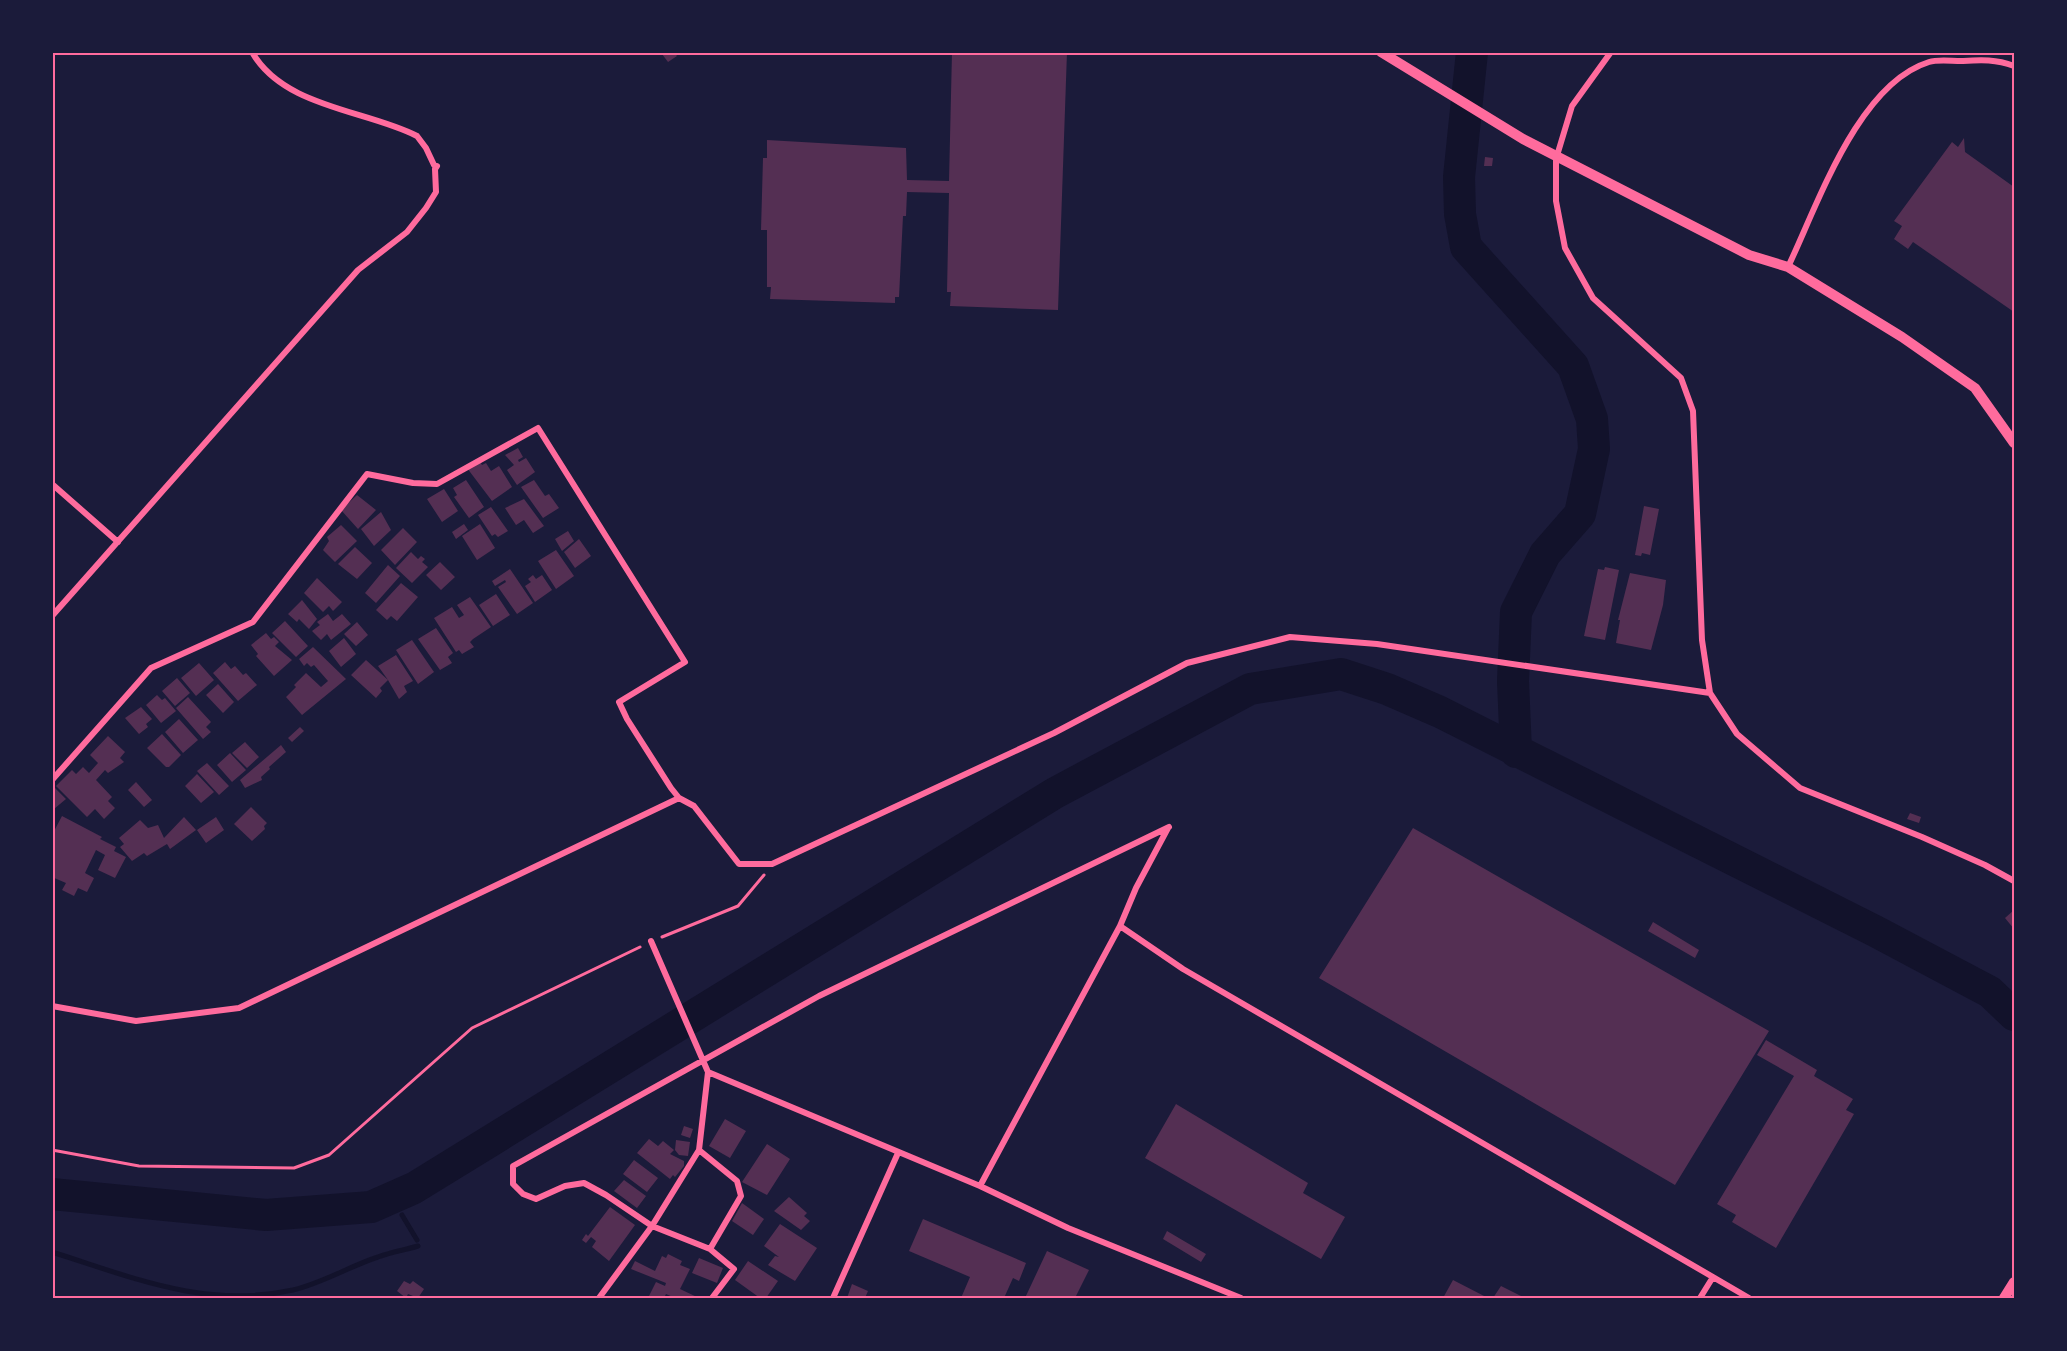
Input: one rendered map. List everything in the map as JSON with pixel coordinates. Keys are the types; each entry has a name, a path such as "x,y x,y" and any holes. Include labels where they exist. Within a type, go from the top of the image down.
{"street":[{"path":"52,616 358,270 407,232 435,192 437,166 434,165 417,136 318,103 274,78 252,52"},
{"path":"1381,52 1523,139 1749,255 1788,267 1902,337 1975,388 2014,443"},
{"path":"1611,52 1572,106 1556,159 1556,201 1565,248 1593,298 1681,378 1693,411 1702,640 1710,693 1737,734 1800,788 1922,837 2014,881"},
{"path":"1788,267 1847,142 1879,94 1898,78 1930,62 1995,59 2014,66"},
{"path":"52,780 151,668 253,622 367,474 413,483 437,484 538,428 685,662 619,702 627,719 679,798 694,806 739,864 772,864 1054,733 1187,663 1290,637 1377,644 1546,667 1710,693"},
{"path":"52,484 118,542"},
{"path":"52,1006 136,1021 239,1008 679,798"},
{"path":"712,1299 734,1269 710,1249 652,1226 606,1195 584,1184 565,1186 536,1199 523,1194 513,1184 513,1166 704,1058 933,939 1169,827 1136,888 1120,927 980,1186"},
{"path":"1120,927 1183,969 1749,1299"},
{"path":"599,1299 652,1226 699,1150 708,1072 704,1058 651,941"},
{"path":"708,1072 898,1154 980,1186 1068,1228 1241,1299"},
{"path":"699,1150 737,1181 741,1196 710,1249"},
{"path":"833,1299 898,1154"},
{"path":"1700,1299 1713,1278"},
{"path":"2004,1299 2014,1282"}],"path":[{"path":"52,1150 139,1166 294,1168 329,1155 472,1028 651,941 738,906 772,864"}],"building":[{"path":"674,52 677,56 668,62 662,54"},
{"path":"952,52 1067,52 1058,310 950,306 951,292 947,292 949,193 907,192 906,216 903,216 899,297 895,297 895,303 770,299 771,287 767,287 767,230 761,230 763,158 767,158 767,140 906,148 907,180 949,181"},
{"path":"1964,138 1965,152 2014,187 2014,312 1913,242 1908,249 1894,239 1902,226 1894,221 1952,142 1958,147"},
{"path":"1485,157 1493,158 1492,166 1484,166"},
{"path":"518,448 523,457 518,460 519,462 526,458 535,472 517,485 507,470 514,465 505,455"},
{"path":"480,462 482,465 486,463 491,471 499,466 512,487 492,501 467,468"},
{"path":"466,480 484,507 469,518 454,497 457,495 453,488"},
{"path":"534,480 545,496 549,494 559,508 543,518 521,487"},
{"path":"444,489 458,511 442,522 427,499"},
{"path":"357,495 376,510 358,529 341,510"},
{"path":"524,499 544,526 533,533 524,520 516,525 505,508"},
{"path":"1644,506 1659,509 1650,555 1642,553 1641,556 1635,555"},
{"path":"491,507 508,531 498,537 495,534 492,536 478,515"},
{"path":"381,512 391,530 374,546 361,529"},
{"path":"464,524 468,530 456,539 452,532"},
{"path":"480,524 495,548 477,560 462,536"},
{"path":"341,525 357,541 335,562 323,550 329,541 327,537"},
{"path":"403,528 417,542 395,565 381,550"},
{"path":"568,531 574,541 562,551 555,539"},
{"path":"579,539 591,556 575,568 564,552"},
{"path":"355,547 372,563 357,579 338,564"},
{"path":"556,550 574,576 556,589 538,561"},
{"path":"411,552 418,559 421,556 425,559 422,562 428,567 412,583 396,568"},
{"path":"440,562 455,577 441,590 426,575"},
{"path":"388,565 400,576 376,603 365,593"},
{"path":"1605,567 1619,570 1605,640 1584,636 1598,569 1604,570"},
{"path":"510,569 533,603 517,614 498,587 506,582 505,580 495,586 492,581"},
{"path":"1630,573 1666,580 1663,605 1651,650 1616,643 1620,620 1618,620"},
{"path":"533,575 536,579 542,575 552,590 535,602 525,586 531,582 528,579"},
{"path":"317,578 342,602 333,611 329,606 323,612 304,593"},
{"path":"401,583 418,597 397,621 391,616 387,620 376,610"},
{"path":"496,594 510,615 493,626 479,605"},
{"path":"470,597 491,627 473,639 470,642 474,647 462,654 459,650 456,652 434,618 452,607 459,618 464,615 457,605"},
{"path":"302,600 317,619 309,629 299,619 297,622 288,614"},
{"path":"328,614 333,621 342,614 351,624 331,640 327,634 321,640 312,631 320,625 317,622"},
{"path":"285,621 308,646 296,657 272,633"},
{"path":"357,622 368,635 356,646 344,634"},
{"path":"436,628 453,653 448,657 452,663 440,670 418,639"},
{"path":"266,633 271,639 274,637 279,642 275,646 292,660 274,676 256,656 258,654 251,645"},
{"path":"344,638 356,654 341,667 329,651"},
{"path":"412,640 434,672 418,684 396,650"},
{"path":"313,647 346,679 302,715 286,697 296,687 294,685 306,673 321,687 328,681 314,665 311,667 307,663 304,666 299,659"},
{"path":"396,655 413,681 404,686 407,692 399,699 378,666"},
{"path":"366,660 388,680 380,688 382,691 376,698 351,675"},
{"path":"225,662 231,669 235,666 243,675 246,673 257,685 238,701 213,673"},
{"path":"199,663 214,680 196,696 181,678"},
{"path":"177,678 190,693 175,706 162,691"},
{"path":"218,684 234,702 223,713 206,695"},
{"path":"157,695 162,700 165,698 176,711 161,723 146,705"},
{"path":"188,697 211,722 206,727 211,732 203,739 176,708"},
{"path":"141,707 152,719 146,724 148,727 139,734 125,718"},
{"path":"179,719 198,740 183,753 165,732"},
{"path":"300,727 304,731 292,742 288,738"},
{"path":"162,734 181,755 169,767 166,767 147,748"},
{"path":"108,736 125,752 120,758 124,762 108,773 105,770 96,780 112,797 108,801 115,808 104,819 95,809 87,817 56,786 72,770 76,774 83,767 89,773 98,763 90,755"},
{"path":"245,742 259,757 247,768 232,753"},
{"path":"281,745 286,752 269,767 270,769 261,777 262,780 245,788 240,780"},
{"path":"230,753 246,770 232,782 217,765"},
{"path":"207,763 229,786 219,795 197,771"},
{"path":"197,774 214,792 201,803 185,786"},
{"path":"136,782 152,800 144,807 128,790"},
{"path":"55,788 66,799 54,809 52,791"},
{"path":"251,807 267,823 264,826 265,829 252,841 234,824"},
{"path":"1910,813 1921,817 1919,823 1907,819"},
{"path":"62,816 102,837 100,839 116,847 114,851 126,857 115,878 98,870 105,855 96,850 85,873 94,878 87,892 78,888 74,896 62,890 66,883 52,877 52,835"},
{"path":"184,817 196,830 170,849 167,844 147,856 144,853 132,861 120,847 124,844 119,838 140,820 148,828 158,825 164,838"},
{"path":"216,817 224,830 206,843 197,830"},
{"path":"1413,828 1769,1031 1675,1185 1319,978"},
{"path":"2014,910 2014,929 2005,918"},
{"path":"1653,922 1699,950 1695,958 1648,931"},
{"path":"1766,1040 1817,1070 1814,1076 1853,1099 1846,1110 1854,1114 1776,1248 1732,1222 1736,1215 1717,1204 1794,1076 1757,1055"},
{"path":"1176,1104 1308,1183 1303,1193 1345,1217 1321,1259 1145,1158"},
{"path":"725,1119 746,1131 730,1158 709,1146"},
{"path":"684,1126 693,1129 690,1138 681,1135"},
{"path":"649,1139 658,1146 663,1141 674,1150 670,1154 684,1161 684,1166 675,1177 673,1175 670,1179 637,1153"},
{"path":"676,1140 690,1142 688,1156 679,1155 675,1150"},
{"path":"767,1144 790,1159 767,1195 742,1182"},
{"path":"634,1160 658,1178 647,1192 623,1174"},
{"path":"624,1180 646,1196 637,1208 614,1191"},
{"path":"789,1197 807,1213 804,1216 810,1221 801,1230 774,1211"},
{"path":"742,1203 764,1219 753,1235 732,1221"},
{"path":"610,1207 635,1225 609,1261 592,1247 596,1241 591,1237 586,1243 582,1240 586,1234 588,1236"},
{"path":"923,1219 1026,1263 1019,1281 1013,1278 1004,1298 961,1298 970,1277 909,1251"},
{"path":"780,1224 817,1248 795,1281 768,1265 775,1256 779,1257 764,1246"},
{"path":"1167,1231 1206,1254 1201,1262 1163,1239"},
{"path":"1047,1251 1089,1270 1075,1298 1025,1298"},
{"path":"668,1254 682,1261 680,1265 690,1269 680,1289 699,1298 675,1298 666,1294 664,1298 648,1298 656,1282 665,1286 666,1283 631,1269 635,1261 655,1271 662,1256 666,1258"},
{"path":"699,1258 723,1268 717,1283 692,1273"},
{"path":"748,1261 778,1281 766,1298 760,1298 735,1280"},
{"path":"1453,1280 1488,1298 1443,1298"},
{"path":"404,1281 410,1284 413,1281 424,1289 418,1298 408,1294 406,1298 397,1291"},
{"path":"852,1284 868,1291 865,1298 847,1298"},
{"path":"1501,1286 1525,1298 1493,1298"}],"waterway":[{"path":"1472,52 1459,177 1460,214 1466,247 1573,366 1592,419 1594,449 1580,514 1545,554 1516,612 1513,681 1516,752"},
{"path":"52,1194 266,1215 371,1207 414,1188 1055,793 1250,689 1341,674 1387,689 1440,712 1875,931 1990,992 2014,1015"},
{"path":"402,1215 417,1240"},
{"path":"52,1252 171,1288 230,1296 261,1295 293,1290 383,1255 418,1246"}]}
